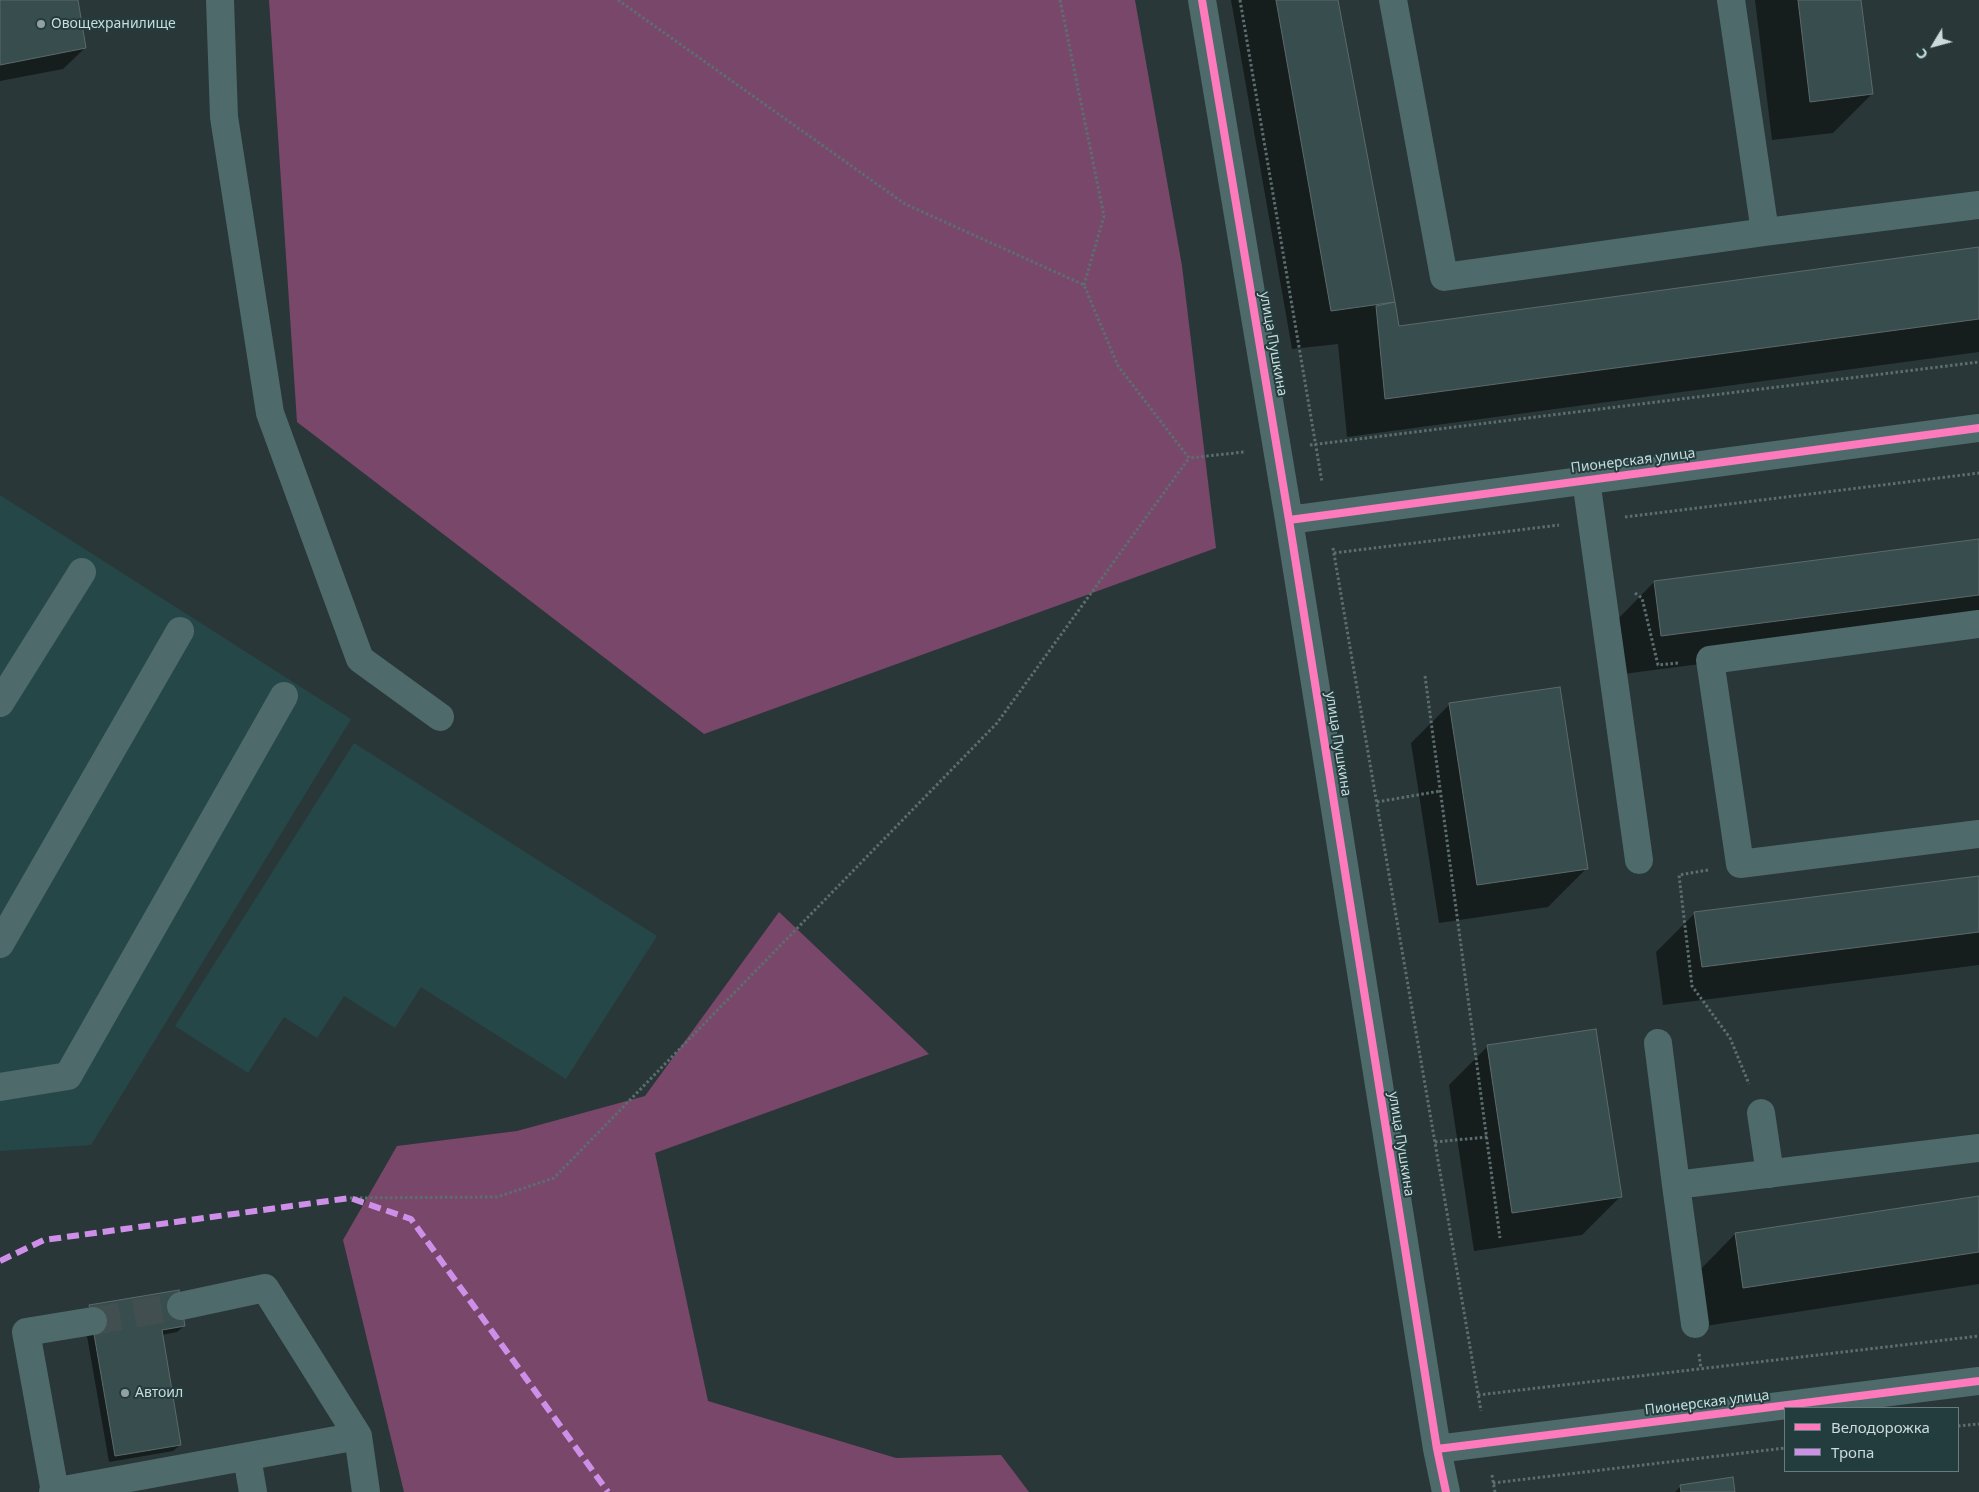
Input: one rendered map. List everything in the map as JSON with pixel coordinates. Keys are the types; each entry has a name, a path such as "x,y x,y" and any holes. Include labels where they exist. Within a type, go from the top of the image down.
{"street":[{"path":"220,0 224,117 270,413 360,659 440,717"},
{"name":"улица Пушкина","path":"1202,0 1290,520 1446,1492"},
{"path":"1393,0 1444,277 1765,232 1979,205"},
{"path":"1731,0 1765,232"},
{"name":"Пионерская улица","path":"1290,520 1979,428"},
{"path":"1586,480 1639,860"},
{"path":"0,702 82,572"},
{"path":"1979,624 1710,660 1740,864 1979,834"},
{"path":"0,944 180,631"},
{"path":"0,1086 68,1076 284,696"},
{"path":"1658,1043 1695,1324"},
{"path":"1761,1113 1770,1174"},
{"path":"1676,1185 1979,1148"},
{"path":"181,1306 265,1288 358,1436 366,1492"},
{"path":"92,1321 26,1332 54,1492 162,1482 247,1457 358,1436"},
{"name":"Пионерская улица","path":"1438,1449 1979,1381"},
{"path":"247,1457 253,1492"}],"path":[{"path":"1060,0 1104,216 1084,285"},
{"path":"1240,0 1478,1395 1979,1336"},
{"path":"350,1198 497,1198 554,1178 997,723 1188,458"},
{"path":"1334,553 1979,473"},
{"path":"1599,570 1642,598 1658,665 1710,660"},
{"path":"1425,676 1500,1238"},
{"path":"1377,802 1440,791"},
{"path":"1740,864 1679,875 1692,986 1730,1038 1761,1113"},
{"path":"1435,1142 1487,1137"},
{"path":"1959,1426 1979,1424"},
{"path":"1495,1492 1494,1483 1784,1448"}],"shaded area":[{"path":"269,0 1135,0 1182,266 1216,548 704,734 297,422"},
{"path":"0,495 351,719 91,1145 0,1151"},
{"path":"354,743 657,936 566,1079 421,987 395,1028 344,996 317,1038 284,1017 248,1073 175,1026"},
{"path":"779,912 929,1054 655,1153 708,1401 896,1458 1001,1455 1029,1492 404,1492 343,1240 397,1146 517,1131 645,1096"}],"building":[{"name":"Овощехранилище","path":"0,0 78,0 86,48 0,65"},
{"path":"1276,0 1338,0 1395,302 1331,311"},
{"path":"1798,0 1861,0 1873,94 1810,102"},
{"path":"1979,247 1979,319 1385,399 1376,306 1395,302 1399,326"},
{"path":"1979,539 1979,595 1661,636 1654,581"},
{"path":"1560,687 1588,869 1477,885 1449,703"},
{"path":"1979,876 1979,932 1702,967 1694,912"},
{"path":"1596,1029 1622,1197 1512,1213 1487,1045"},
{"path":"1979,1196 1979,1252 1743,1288 1735,1233"},
{"path":"179,1290 185,1326 162,1330 181,1445 115,1456 89,1305"},
{"path":"1733,1477 1735,1492 1681,1492 1680,1485"}],"tunnel":[{"path":"93,1321 181,1306"}],"marked path":[{"path":"0,1261 44,1240 350,1198 411,1219 608,1492"}],"cycle path":[{"path":"1202,0 1289,520 1437,1449 1446,1492"},
{"path":"1289,520 1979,428"},
{"path":"1437,1449 1979,1381"}],"place":[{"name":"Овощехранилище","path":"41,24"},
{"name":"Автоил","path":"125,1393"}]}
